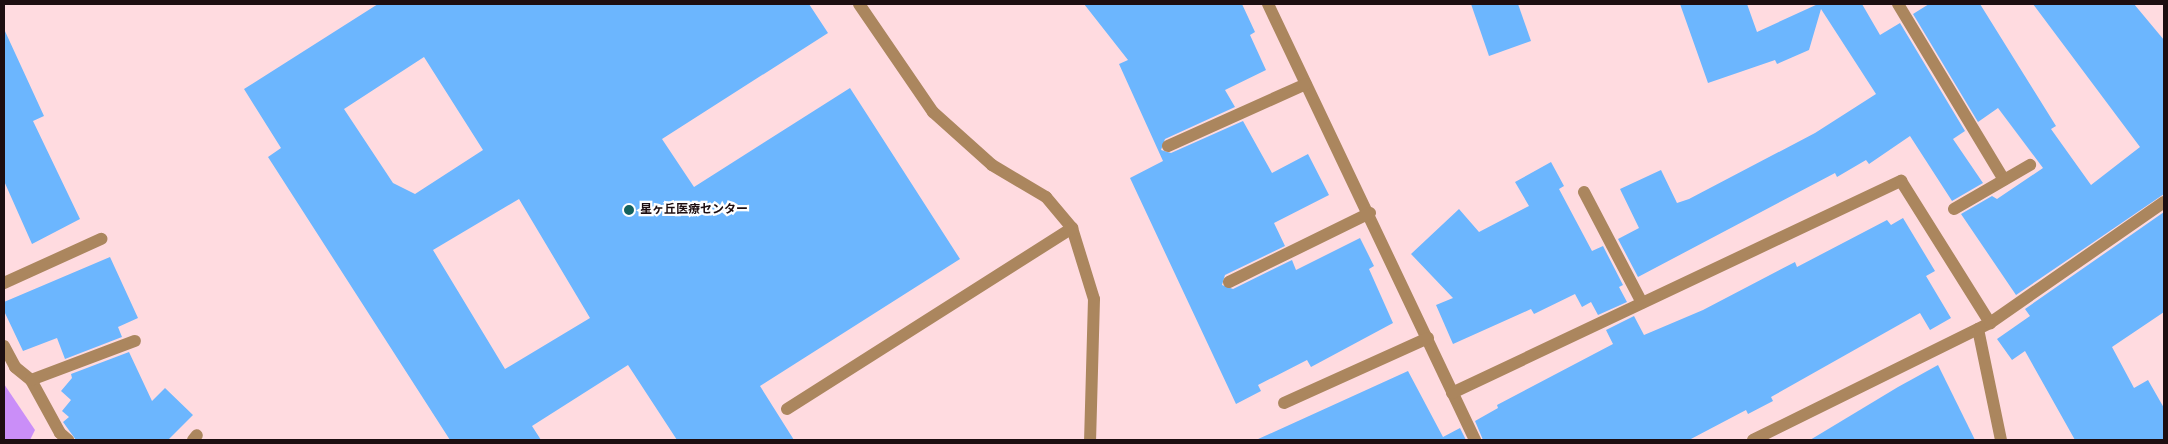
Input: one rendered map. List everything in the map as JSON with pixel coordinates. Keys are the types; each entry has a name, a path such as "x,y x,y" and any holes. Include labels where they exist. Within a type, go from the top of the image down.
{"street":[{"path":"859,4 933,112 992,165 1046,197 1072,228 1094,299 1090,440"},
{"path":"1268,4 1370,213 1475,440"},
{"path":"1898,4 2004,180"},
{"path":"1168,146 1306,84"},
{"path":"1954,209 2030,165"},
{"path":"1452,393 1901,181 1990,323"},
{"path":"1584,192 1642,303"},
{"path":"1753,440 1990,323 2164,202"},
{"path":"1229,282 1370,213"},
{"path":"786,408 1072,228"},
{"path":"4,283 101,239"},
{"path":"1978,329 2001,440"},
{"path":"1284,403 1428,338"},
{"path":"31,380 135,341"},
{"path":"4,346 16,367 31,380 60,434 68,440"}],"shaded area":[{"path":"4,384 35,430 30,440 4,440"}],"building":[{"path":"378,4 809,4 828,33 662,139 694,187 850,88 960,259 760,386 794,440 677,440 628,365 532,426 541,440 450,440 268,157 281,148 244,89","holes":["424,57 483,150 415,194 393,183 344,109","519,199 590,318 505,369 433,250"]},
{"path":"1084,4 1242,4 1255,32 1250,35 1266,70 1225,90 1235,107 1165,139 1161,150 1171,153 1243,121 1272,173 1308,154 1329,195 1274,223 1285,246 1225,275 1222,285 1233,289 1292,260 1296,270 1360,238 1374,266 1369,269 1393,323 1311,367 1307,360 1258,385 1261,391 1236,404 1130,178 1163,161 1119,64 1128,60"},
{"path":"1471,4 1518,4 1531,41 1489,56"},
{"path":"1680,4 1747,4 1757,32 1818,4 1862,4 1880,35 1900,23 1965,131 1953,139 1983,183 1952,201 1910,136 1869,164 1866,160 1837,177 1835,173 1638,277 1618,239 1639,228 1620,189 1661,170 1677,203 1689,199 1815,133 1876,94 1821,9 1809,50 1777,64 1775,60 1708,83"},
{"path":"1929,4 1980,4 2056,126 2051,129 2091,185 2140,147 2033,4 2134,4 2164,40 2164,194 2016,295 1961,214 1992,196 1997,199 2043,168 1998,108 1978,122 1913,14"},
{"path":"4,29 44,116 33,121 80,219 32,244 4,181"},
{"path":"1551,162 1564,186 1559,189 1592,251 1603,246 1623,285 1619,287 1627,302 1598,315 1591,302 1582,307 1575,294 1534,314 1531,309 1453,344 1436,305 1453,298 1411,254 1459,209 1479,232 1529,206 1515,182"},
{"path":"2164,212 2164,312 2112,347 2134,388 2148,380 2164,408 2164,440 2075,440 2025,351 2012,360 1997,339 2030,316 2025,309"},
{"path":"1903,218 1935,271 1926,276 1951,318 1930,330 1920,313 1771,397 1773,401 1748,414 1746,410 1689,440 1483,440 1475,421 1498,408 1497,405 1613,344 1606,330 1634,316 1644,335 1703,310 1795,262 1797,267 1887,220 1891,225"},
{"path":"110,257 138,318 118,327 122,337 65,359 57,338 23,351 4,311 4,302"},
{"path":"129,352 152,401 165,388 193,415 168,440 76,440 63,422 69,417 62,411 71,400 61,391 72,378 71,374"},
{"path":"1938,365 1975,440 1810,440 1898,387"},
{"path":"1408,371 1443,437 1460,428 1466,440 1256,440"}],"place":[{"name":"星ヶ丘医療センター","path":"629,210"}]}
